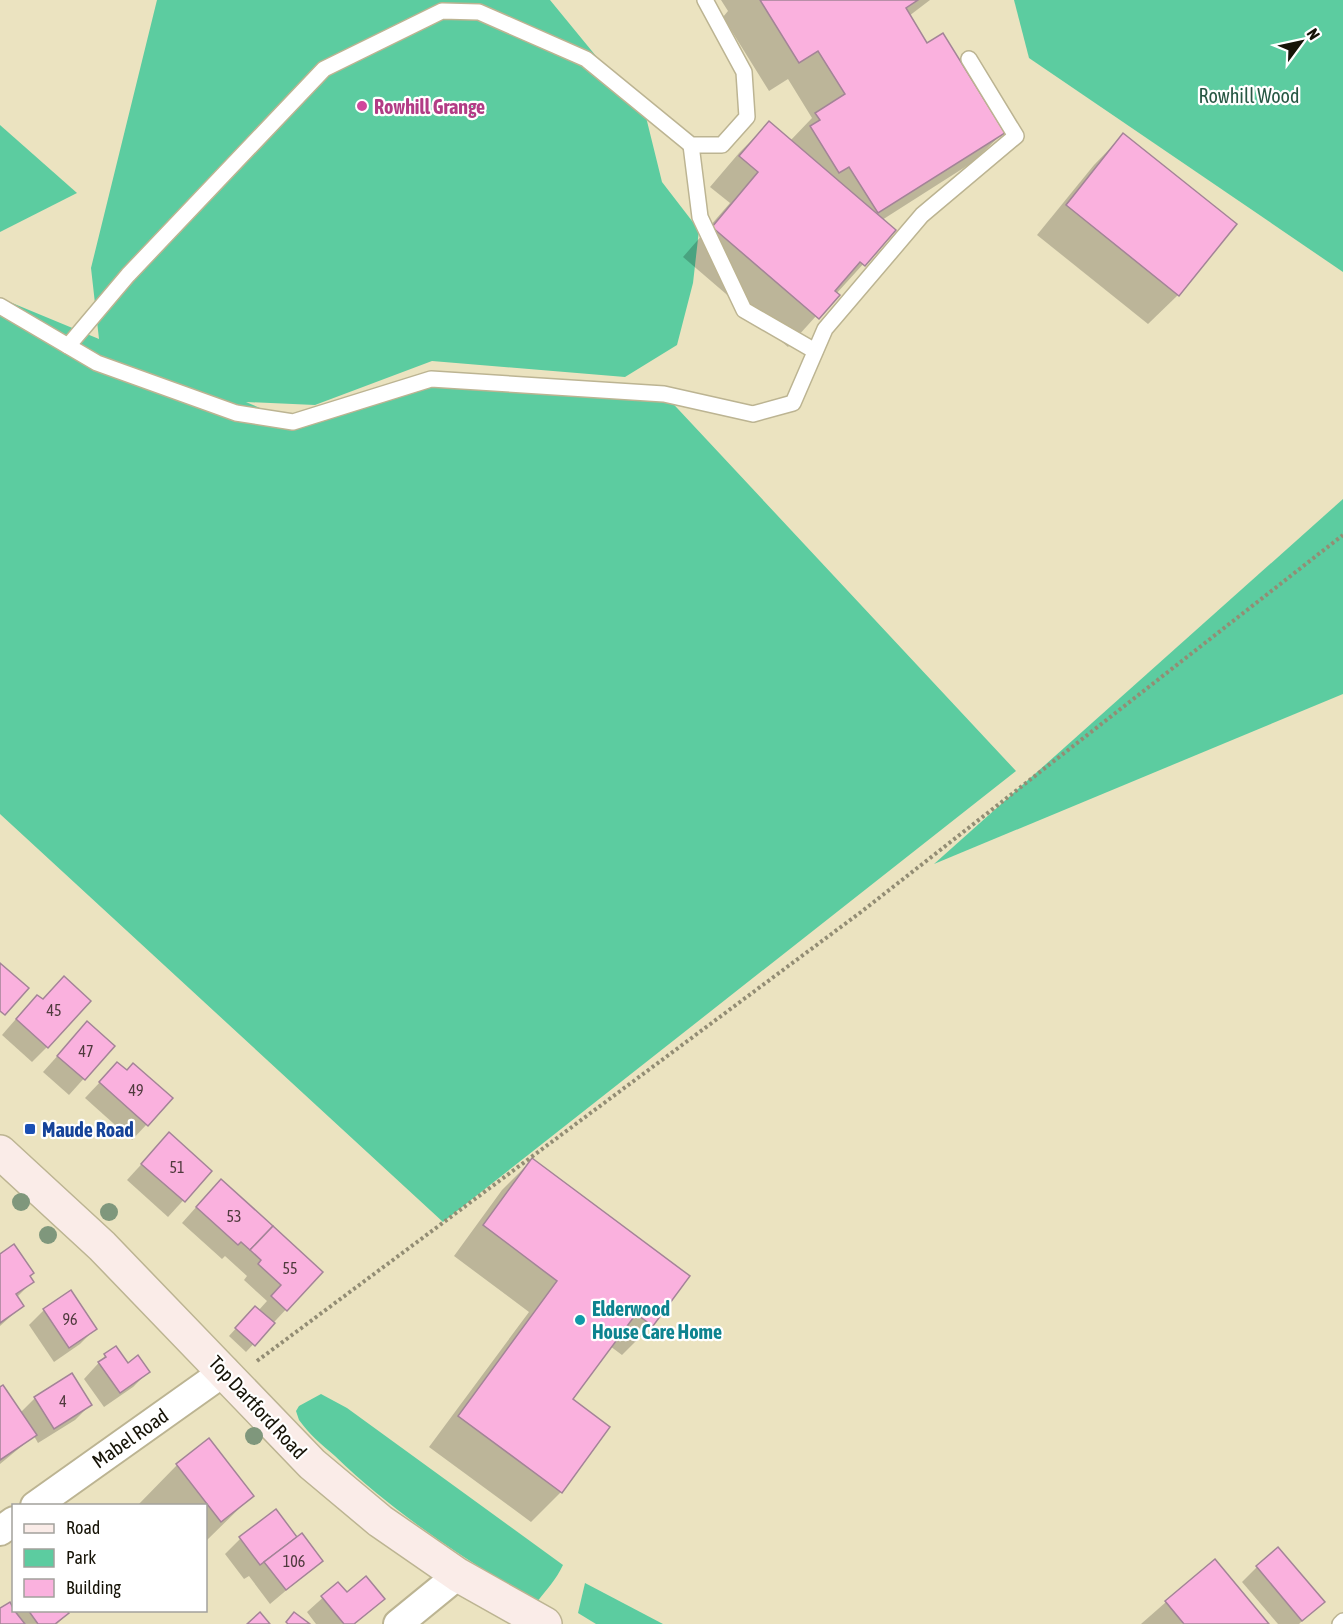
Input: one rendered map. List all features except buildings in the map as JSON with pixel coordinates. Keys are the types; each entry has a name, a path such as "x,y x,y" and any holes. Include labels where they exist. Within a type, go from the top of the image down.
{"main road":[{"name":"Top Dartford Road","path":"0,1152 102,1246 312,1464 380,1521 458,1575 545,1624"}],"street":[{"name":"Mabel Road","path":"39,1504 228,1375"},
{"path":"398,1624 458,1575"}],"lane":[{"path":"68,346 128,276 324,69 442,11 479,12 586,59 691,145 722,145 747,117 744,72 705,0"},
{"path":"0,306 97,363 236,413 293,422 431,379 664,394 753,414 793,403 825,329 922,215 1016,136 969,59"},
{"path":"691,145 700,217 744,310 815,351"}],"path":[{"path":"228,1375 861,912 1343,535"}],"green space":[{"path":"157,0 550,0 646,117 662,182 699,230 693,283 677,345 625,377 432,361 315,405 246,402 293,422 431,379 664,394 1016,771 443,1222 0,814 0,298 99,339 91,268"},
{"name":"Rowhill Wood","path":"1014,0 1343,0 1343,272 1029,58"},
{"path":"0,125 77,193 0,232"},
{"path":"1343,499 1343,694 934,864"},
{"path":"321,1394 347,1408 563,1565 537,1602 457,1553 406,1517 316,1439 299,1420 296,1411 299,1406"},
{"path":"585,1583 663,1624 596,1624 578,1613"}],"place":[{"name":"Rowhill Grange","path":"362,106"},
{"name":"Maude Road","path":"30,1129"},
{"name":"Elderwood House Care Home","path":"580,1320"}]}
